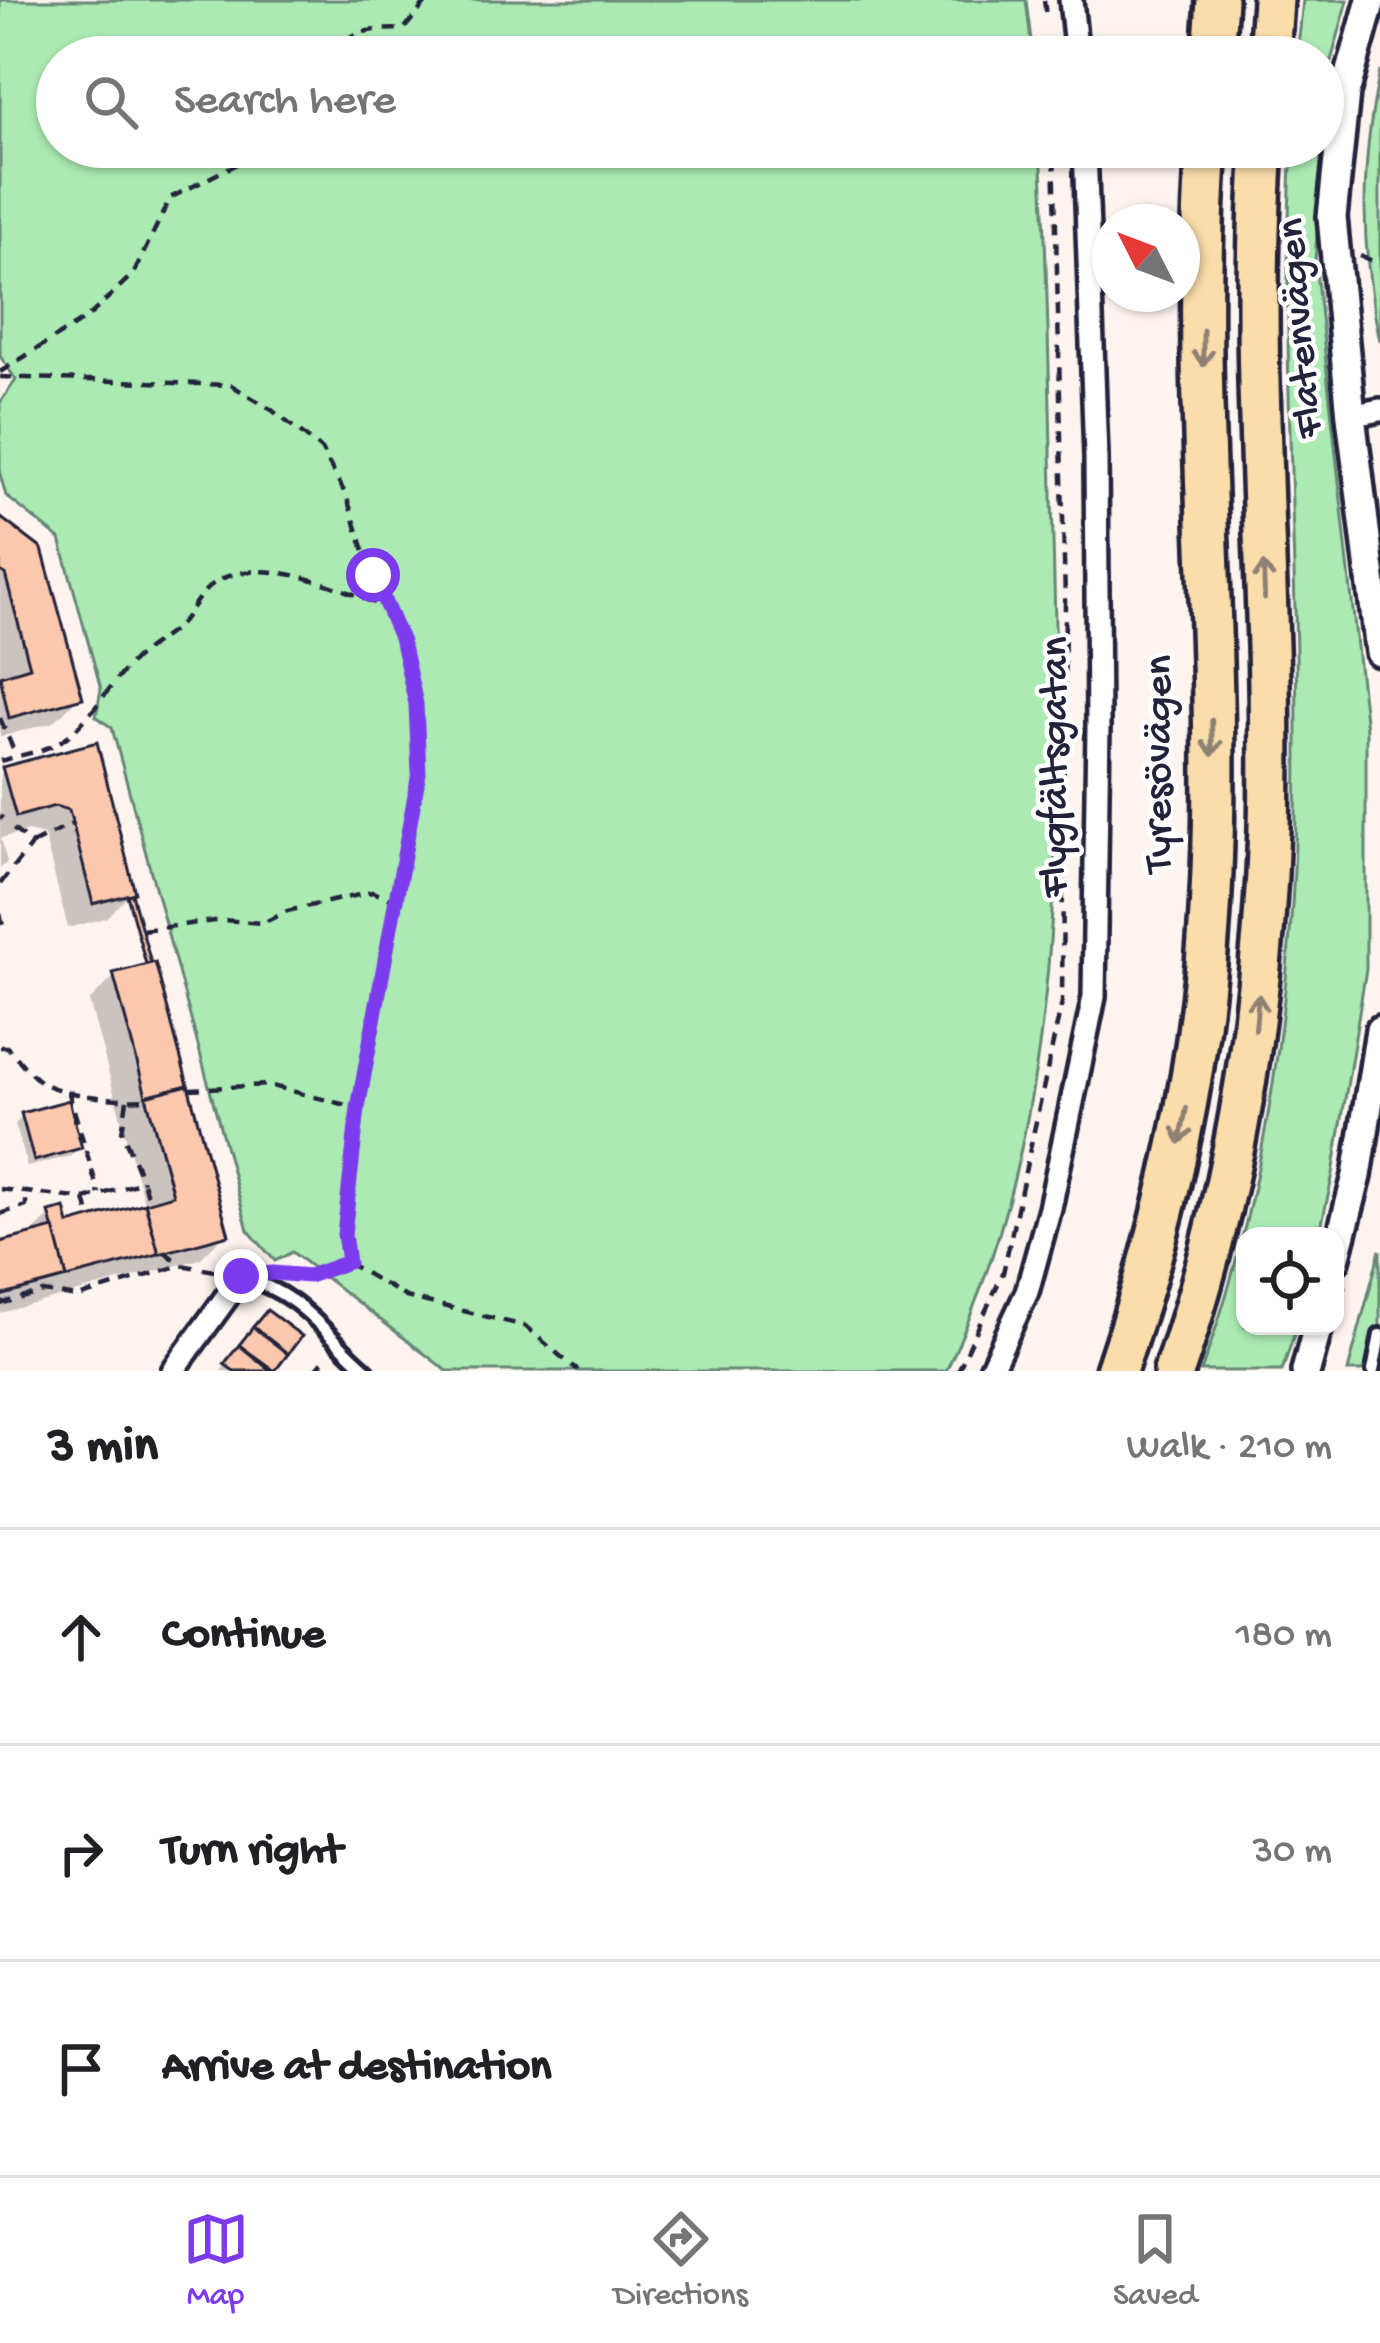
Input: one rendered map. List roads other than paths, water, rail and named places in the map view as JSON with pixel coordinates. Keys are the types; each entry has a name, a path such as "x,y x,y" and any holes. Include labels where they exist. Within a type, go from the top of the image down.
{"highway":[{"path":"1214,36 1217,0"},
{"path":"1271,36 1274,0"},
{"name":"Tyresövägen","path":"1116,1371 1143,1290 1180,1147 1206,959 1213,783 1203,376 1207,168"},
{"path":"1174,1371 1212,1249 1238,1142 1256,1034 1265,928 1268,729 1259,388 1263,168"}],"street":[{"path":"1071,0 1074,36"},
{"name":"Flatenvägen","path":"1344,103 1371,0"},
{"name":"Flygfältsgatan","path":"990,1371 1027,1292 1094,997 1096,502 1085,168"},
{"name":"Flatenvägen","path":"1337,168 1332,217 1380,652"},
{"path":"1351,416 1380,410"},
{"path":"1344,1227 1357,1176 1380,1030"},
{"path":"172,1371 241,1276"},
{"path":"1306,1371 1316,1335"}],"lane":[{"path":"241,1276 276,1286 368,1371"},
{"path":"1373,1371 1380,1335"}]}
